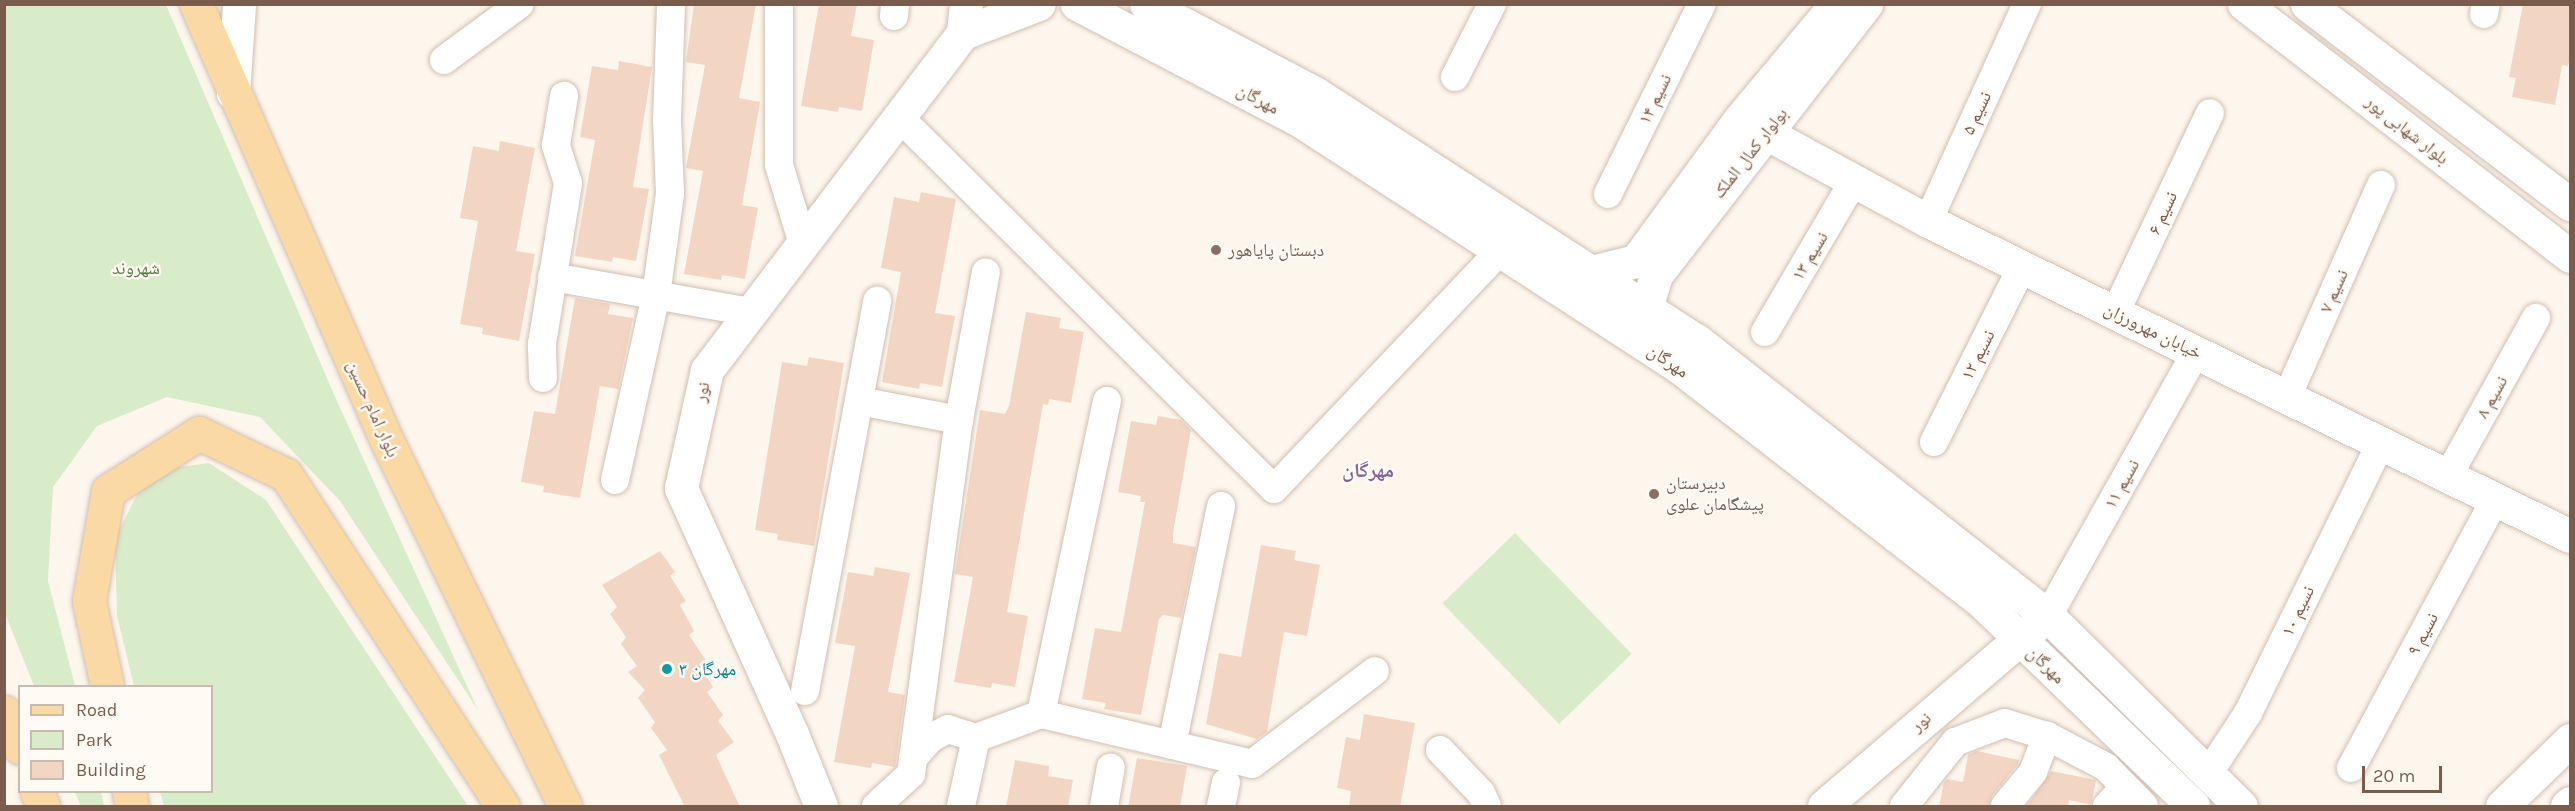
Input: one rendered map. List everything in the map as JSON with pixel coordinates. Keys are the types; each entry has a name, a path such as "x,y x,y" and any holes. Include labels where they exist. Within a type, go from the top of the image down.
{"main road":[{"name":"بلوار امام حسین","path":"196,4 387,441 565,807"},
{"path":"107,685 89,601 108,490 199,433 285,476 503,807"},
{"path":"4,712 18,744"},
{"path":"37,793 43,807"}],"street":[{"path":"233,93 239,4"},
{"path":"444,60 520,4"},
{"path":"615,480 656,295 670,194 671,4"},
{"path":"779,4 779,165 803,244"},
{"name":"نور","path":"821,807 792,734 681,488 707,370 899,117 964,19 1039,4"},
{"name":"مهرگان","path":"1077,4 1156,22 1316,93 1696,340 2048,616 2241,807"},
{"path":"1455,77 1492,4"},
{"name":"نسیم ۱۴","path":"1608,195 1702,4"},
{"name":"بولوار کمال الملک","path":"1591,272 1636,261 1752,127 1866,4"},
{"name":"نسیم ۵","path":"1928,221 2027,4"},
{"name":"بلوار شهابی پور","path":"2244,4 2571,256"},
{"path":"2307,4 2571,204"},
{"name":"بولوار کمال الملک","path":"1646,308 1656,275 1828,7"},
{"name":"مهرگان","path":"1156,22 1299,120 1678,366 1980,601 2193,807"},
{"path":"543,378 542,344 568,183 556,145 564,96"},
{"name":"نسیم ۶","path":"2115,313 2210,113"},
{"path":"899,117 1274,489 1500,251"},
{"name":"خیابان مهرورزان","path":"1752,127 1928,221 2571,536"},
{"name":"نسیم ۱۳","path":"1765,332 1854,180"},
{"name":"نسیم ۷","path":"2287,397 2382,185"},
{"name":"نسیم ۱۲","path":"1934,442 2022,267"},
{"path":"876,807 911,774 959,420 986,272"},
{"path":"552,277 751,312"},
{"path":"805,692 877,301"},
{"name":"نسیم ۸","path":"2448,476 2536,318"},
{"name":"نسیم ۱۱","path":"2048,616 2196,352"},
{"path":"859,401 959,420"},
{"path":"1041,714 1107,401"},
{"name":"نسیم ۱۰","path":"2208,774 2248,713 2381,443"},
{"name":"نسیم ۹","path":"2351,768 2495,499"},
{"path":"1172,745 1221,506"},
{"name":"نور","path":"1824,807 2018,638 2048,616"},
{"path":"913,758 931,738 948,729 976,738 1041,714 1252,764 1375,671"},
{"path":"1904,807 1955,742 2005,723 2047,736 2106,767 2125,800"},
{"path":"2005,807 2033,772 2047,736"},
{"path":"961,807 976,738"},
{"path":"2502,807 2571,740"},
{"path":"1440,750 1481,793 1486,807"},
{"path":"1104,807 1111,768"}],"green space":[{"name":"شهروند","path":"5,4 166,5 336,399 478,710 340,501 260,417 167,397 97,426 53,487 48,581 75,685 34,685 4,611"},
{"path":"209,463 266,500 468,806 164,806 160,793 213,793 213,685 134,685 117,616 115,538 149,471"},
{"path":"1515,533 1632,654 1559,724 1442,603"},
{"path":"75,793 101,793 104,806 81,806"}],"building":[{"path":"694,4 756,4 739,98 760,102 742,205 758,208 745,279 722,275 721,280 684,274 703,171 686,168 705,65 686,62"},
{"path":"819,4 857,4 851,36 874,40 862,111 839,107 838,112 801,106"},
{"path":"2523,4 2571,4 2571,53 2568,66 2562,65 2555,105 2512,97 2516,78 2509,77"},
{"path":"619,61 652,67 633,187 649,189 636,261 613,257 612,262 575,256 595,140 580,137 592,66 618,70"},
{"path":"500,141 535,148 516,251 535,254 519,341 482,334 483,328 460,324 478,221 460,218 473,146 499,151"},
{"path":"921,192 956,199 935,313 955,316 942,387 920,383 919,389 882,382 901,272 881,268 894,197 919,202"},
{"path":"575,298 610,304 608,314 633,318 618,389 600,386 580,498 543,492 544,486 521,482 534,411 555,414"},
{"path":"1026,312 1061,318 1059,328 1084,332 1071,403 1049,399 1048,405 1043,404 1007,612 1028,616 1015,687 992,683 991,688 954,682 973,577 955,574 980,410 1005,414 1009,406"},
{"path":"809,357 844,363 814,546 777,540 778,534 755,530 782,362 807,366"},
{"path":"1158,416 1181,420 1191,430 1173,543 1196,547 1181,618 1163,615 1159,619 1141,715 1104,709 1106,703 1082,699 1095,628 1121,632 1145,502 1140,502 1141,496 1118,492 1131,421 1156,425"},
{"path":"1261,545 1296,551 1294,560 1320,565 1307,636 1284,632 1267,732 1257,739 1206,724 1219,653 1241,657"},
{"name":"مهرگان ۳","path":"660,551 675,572 670,576 686,601 680,605 694,631 689,635 705,659 699,664 713,687 707,692 723,715 718,721 734,742 716,755 740,807 685,807 659,755 667,750 651,728 655,722 638,698 645,690 628,672 637,666 621,644 626,637 610,614 617,607 602,585"},
{"path":"875,567 910,573 888,692 905,695 895,767 872,763 871,768 834,762 855,646 835,643 848,572 873,576"},
{"path":"1364,714 1415,723 1400,807 1349,807 1351,791 1337,788 1346,737 1360,740"},
{"path":"1977,751 2019,760 2018,764 1992,796 1989,807 1939,807 1944,782 1947,779 1963,782 1968,755"},
{"path":"1137,758 1187,766 1180,807 1128,807"},
{"path":"1015,760 1049,766 1048,776 1073,780 1068,807 1006,807"},
{"path":"2051,771 2096,780 2091,805 2069,800 2068,807 2026,807"}],"place":[{"name":"دبستان پایاهور","path":"1216,250"},
{"name":"دبیرستان پیشگامان علوی","path":"1654,494"},
{"name":"مهرگان ۳","path":"667,669"}],"district":[{"name":"مهرگان","path":"1368,470"}]}
